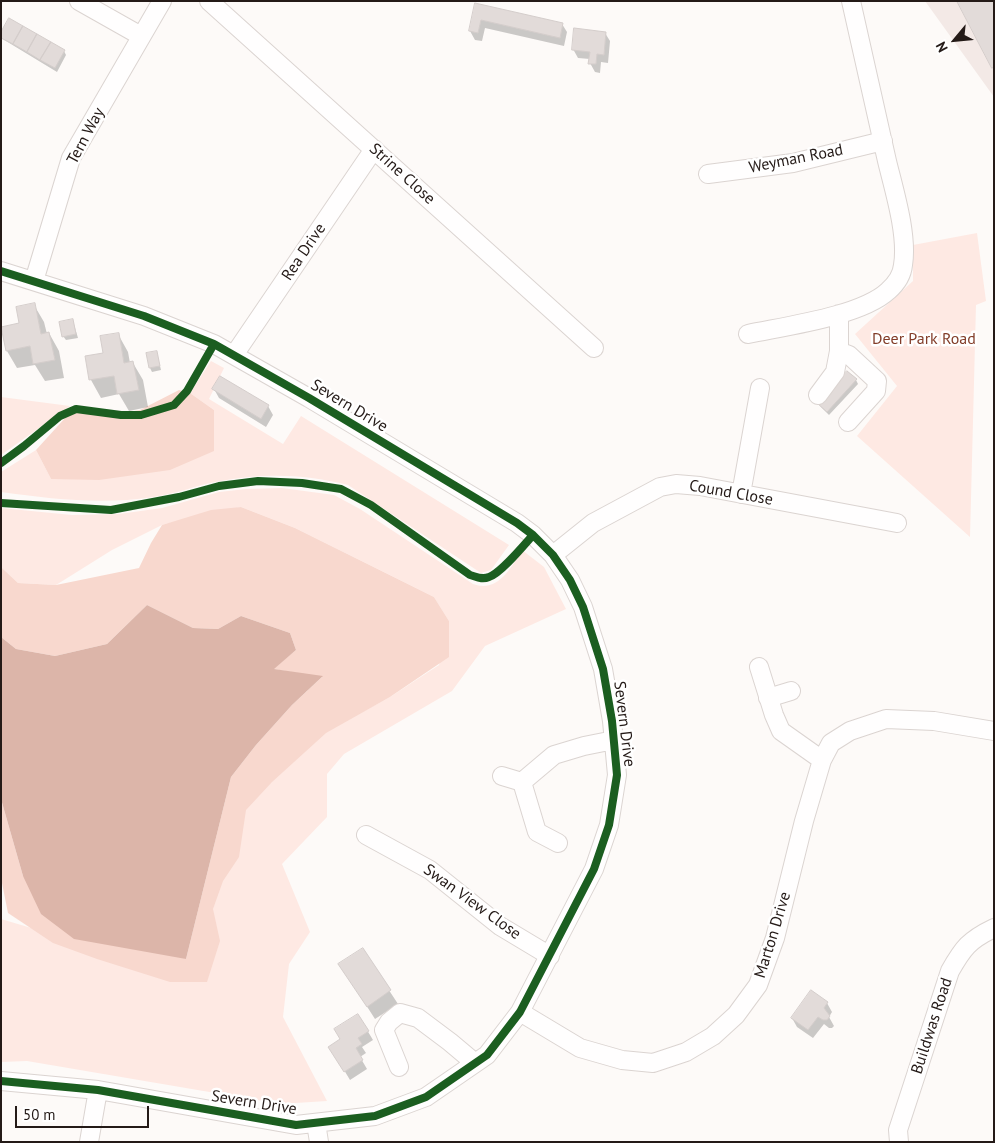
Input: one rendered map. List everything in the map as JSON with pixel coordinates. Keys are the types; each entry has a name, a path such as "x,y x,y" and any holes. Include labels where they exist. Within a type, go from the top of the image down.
{"street":[{"path":"79,1 141,36"},
{"name":"Tern Way","path":"34,281 71,158 162,1"},
{"name":"Strine Close","path":"209,1 594,348"},
{"path":"748,334 863,307 888,292 898,281 904,266 904,242 895,195 851,1"},
{"name":"Weyman Road","path":"708,174 793,163 883,141"},
{"name":"Rea Drive","path":"234,355 374,149"},
{"name":"Severn Drive","path":"1,271 144,316 214,344 317,403 517,523 533,535 553,555 570,580 586,616 603,670 618,775 609,826 594,869 520,1012 487,1055 426,1097 375,1116 296,1125 98,1090 1,1081"},
{"path":"818,395 835,372 839,351 839,314"},
{"path":"839,351 849,355 877,381 876,391 848,422"},
{"path":"741,494 760,388"},
{"name":"Cound Close","path":"553,555 593,523 660,487 676,484 897,523"},
{"path":"758,667 781,730 822,760"},
{"path":"768,698 791,692"},
{"name":"Marton Drive","path":"520,1012 580,1048 622,1060 652,1063 686,1052 713,1036 736,1015 758,985 775,938 804,821 822,760 831,743 850,731 886,719 934,721 994,731"},
{"path":"522,782 554,755 614,740"},
{"path":"502,776 522,782"},
{"path":"522,782 537,832 558,843"},
{"name":"Swan View Close","path":"366,835 430,870 500,926 550,956"},
{"name":"Buildwas Road","path":"899,1142 898,1130 950,971 962,948 994,928"},
{"path":"399,1067 384,1030 389,1022 400,1013 418,1018 475,1063"},
{"path":"89,1142 98,1090"},
{"path":"316,1123 319,1142"}],"shaded area":[{"path":"925,1 994,1 994,97"},
{"path":"179,390 190,393 214,410 214,451 170,470 99,480 51,479 36,450 76,406 123,413 140,410"},
{"path":"241,507 295,528 434,597 449,621 449,657 390,697 326,733 272,782 246,810 239,857 223,881 213,909 220,941 207,982 170,982 53,943 8,913 1,878 1,799 23,876 186,959 231,777 256,745 292,705 322,677 273,669 296,650 290,633 241,616 218,629 193,628 147,605 107,644 55,656 16,649 1,637 1,567 18,583 56,585 139,568 162,525 211,510"},
{"path":"147,605 193,628 218,629 241,616 290,633 296,650 274,669 323,676 292,705 256,745 231,777 186,959 74,939 41,914 23,876 1,799 1,637 16,649 55,656 107,644"}],"green space":[{"name":"Deer Park Road","path":"977,233 986,301 976,305 970,537 857,436 897,386 855,334 913,281 913,245"},
{"path":"211,361 224,368 209,399 283,444 301,416 509,545 491,570 481,573 348,485 300,477 237,478 162,496 115,501 58,499 1,492 1,472 36,450 51,479 214,410 190,393"},
{"path":"1,397 70,406 1,455"},
{"path":"282,488 334,495 360,509 473,584 482,586 497,582 508,571 522,550 544,567 566,609 485,646 452,691 344,754 327,774 327,817 282,864 310,932 289,964 283,1017 327,1101 280,1104 27,1061 1,1062 1,919 193,976 242,777 390,697 439,665 449,621 434,597 295,528 241,507 162,525 112,550 56,585 18,583 1,567 1,508 72,515 119,514 162,508 219,492"}],"building":[{"path":"957,1 994,1 994,67 992,68"},
{"path":"475,3 563,23 560,38 481,20 478,33 469,31"},
{"path":"9,18 23,26 13,44 1,38 1,32"},
{"path":"23,26 37,34 27,52 13,44"},
{"path":"574,28 606,32 604,55 597,54 596,64 588,64 590,52 572,50"},
{"path":"37,34 51,42 40,60 27,52"},
{"path":"51,42 65,50 55,68 40,60"},
{"path":"35,303 41,334 49,332 55,360 33,364 30,346 6,351 1,327 19,323 16,307"},
{"path":"73,319 76,334 62,337 59,322"},
{"path":"119,333 124,363 133,361 139,390 117,394 114,376 89,380 85,356 103,353 100,336"},
{"path":"157,351 160,366 149,368 146,353"},
{"path":"847,371 857,379 827,412 817,403"},
{"path":"220,376 269,405 261,419 212,389"},
{"path":"363,948 391,990 367,1007 338,964"},
{"path":"811,990 828,1002 824,1008 830,1016 827,1020 818,1017 808,1030 791,1018"},
{"path":"358,1014 369,1031 358,1038 362,1044 356,1048 363,1060 344,1072 328,1047 340,1039 334,1029"}],"cycle path":[{"path":"1,271 144,316 214,344 309,398 517,523 533,535 553,555 570,580 583,607 603,669 612,721 617,775 609,825 594,869 520,1012 487,1055 426,1097 375,1116 296,1125 98,1090 1,1081"},
{"path":"1,463 60,416 76,409 121,415 141,415 174,405 187,391 214,344"},
{"path":"1,503 111,510 179,497 219,486 258,481 302,483 341,489 371,505 470,575 482,578 489,577 500,570 533,535"}]}
